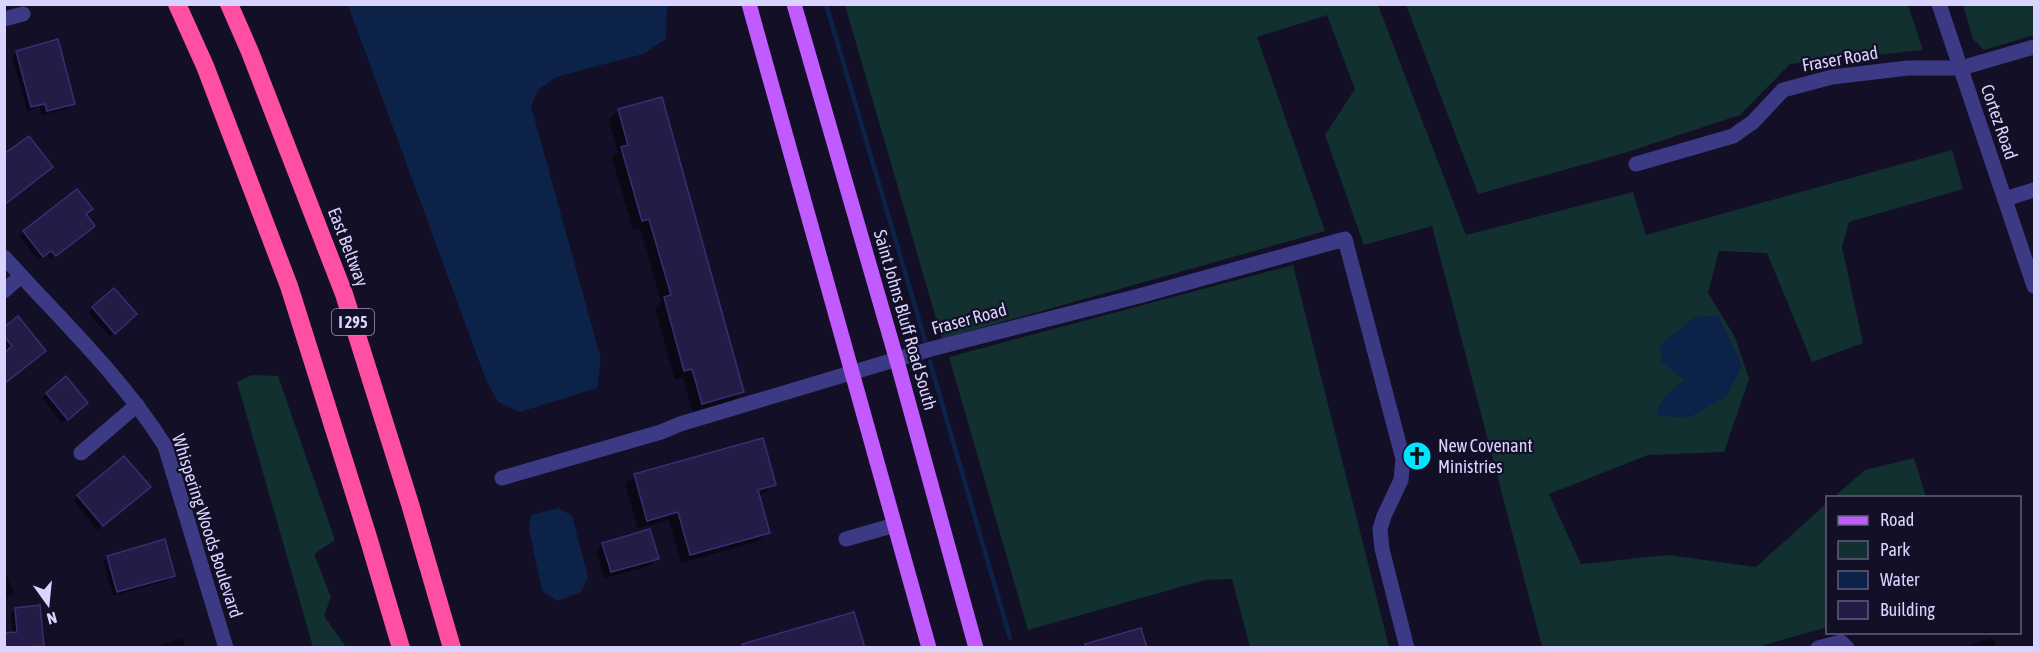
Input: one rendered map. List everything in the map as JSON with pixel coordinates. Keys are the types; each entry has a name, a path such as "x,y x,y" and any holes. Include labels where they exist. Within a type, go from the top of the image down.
{"highway":[{"name":"I 295","path":"177,4 205,66 289,286 368,537 400,648"},
{"name":"East Beltway","path":"229,4 250,52 344,294 410,504 452,648"}],"main road":[{"path":"749,4 929,648"},
{"name":"Saint Johns Bluff Road South","path":"794,4 897,361 976,648"}],"street":[{"name":"Cortez Road","path":"1939,4 2034,286"},
{"path":"4,19 23,14"},
{"name":"Fraser Road","path":"1636,164 1733,136 1753,122 1783,90 1843,75 1908,68 1961,69 2034,47"},
{"path":"2005,199 2034,190"},
{"name":"Fraser Road","path":"502,478 931,349 1139,296 1345,239 1403,459 1401,480 1380,529 1382,549 1407,648"},
{"name":"Whispering Woods Boulevard","path":"4,258 114,376 165,446 226,648"},
{"path":"4,291 21,276"},
{"path":"81,453 137,405"},
{"path":"846,539 895,525"},
{"path":"1818,648 1841,642 1847,648"}],"green space":[{"path":"845,5 1378,5 1466,235 1633,192 1646,235 1952,150 1963,189 1849,222 1842,247 1863,343 1812,362 1767,253 1719,251 1708,293 1735,337 1749,379 1724,452 1648,455 1549,494 1581,564 1668,555 1756,567 1826,504 1826,627 1758,647 1542,647 1432,226 1364,245 1325,135 1355,89 1327,15 1257,37 1325,231 942,339"},
{"path":"1406,5 1908,5 1923,50 1790,64 1740,115 1621,154 1478,194"},
{"path":"1963,5 2034,5 2034,35 1984,50 1973,39"},
{"path":"1293,265 1389,647 1250,647 1232,579 1205,580 1028,630 949,357"},
{"path":"251,375 278,376 335,540 314,554 331,597 324,616 346,647 313,647 237,382"},
{"path":"1914,458 1926,496 1835,496 1865,470"}],"water":[{"path":"348,5 667,5 666,39 643,54 556,77 538,90 531,106 601,359 597,388 520,412 498,402 486,380"},
{"path":"1718,315 1742,366 1727,396 1688,418 1655,415 1665,396 1684,380 1662,362 1660,345 1695,317"},
{"path":"559,508 572,516 588,577 581,592 557,601 542,591 529,529 531,515"}],"building":[{"path":"58,39 75,104 47,111 45,104 31,107 16,51"},
{"path":"662,97 744,392 702,404 692,369 684,371 664,297 671,295 649,219 642,221 621,147 628,145 618,109"},
{"path":"29,136 53,167 4,205 4,154"},
{"path":"77,189 93,209 86,214 95,226 56,256 51,251 43,257 23,231"},
{"path":"114,288 137,314 115,334 92,307"},
{"path":"18,316 46,351 4,384 4,353 12,346 4,336 4,327"},
{"path":"66,376 88,403 68,420 46,393"},
{"path":"763,438 776,485 758,490 770,533 690,555 678,512 647,521 634,474"},
{"path":"124,456 151,487 103,526 77,495"},
{"path":"650,529 659,559 611,572 602,543"},
{"path":"165,539 175,576 117,592 107,556"},
{"path":"40,605 44,646 5,648 4,633 17,632 15,608"},
{"path":"854,612 865,648 742,648 742,644"},
{"path":"1141,628 1147,648 1086,648 1085,644"}],"waterway":[{"path":"826,4 925,340"},
{"path":"930,362 1010,638"}],"place":[{"name":"New Covenant Ministries","path":"1417,456"}]}
